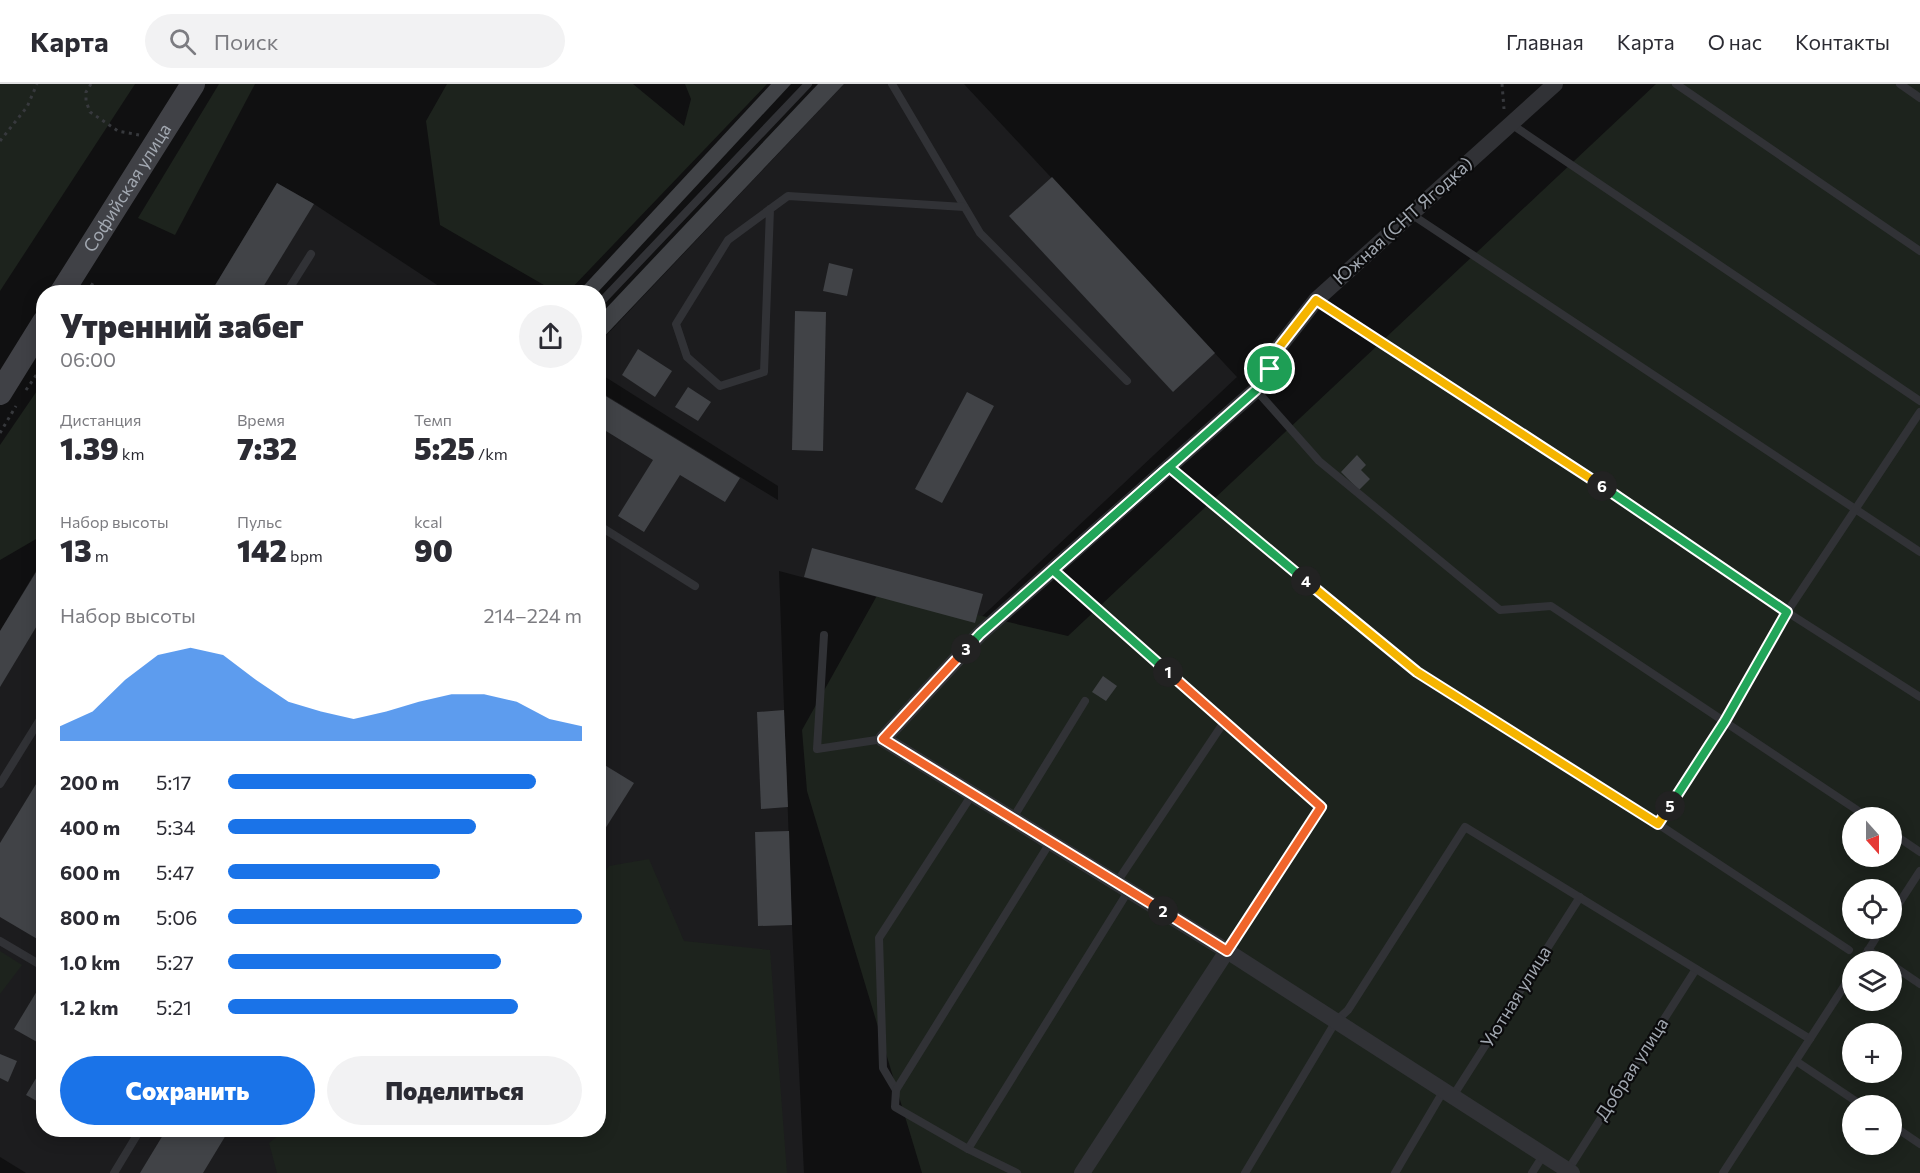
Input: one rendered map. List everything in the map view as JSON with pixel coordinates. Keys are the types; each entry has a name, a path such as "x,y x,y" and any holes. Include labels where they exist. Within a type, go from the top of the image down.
{"main road":[{"name":"Софийская улица","path":"66,285 193,84"},
{"path":"0,393 36,339"}],"street":[{"name":"Южная (СНТ Ягодка)","path":"883,739 980,634 1256,390 1270,369 1280,346 1316,300 1555,84"},
{"path":"883,739 1051,840 1570,1172"},
{"path":"1082,1173 1227,951"}],"lane":[{"path":"606,297 808,84"},
{"path":"892,84 980,233 1127,381"},
{"path":"1676,84 1920,251"},
{"path":"1900,84 1920,98"},
{"path":"1508,127 1920,401"},
{"path":"770,209 764,372 720,386 687,357 676,324 728,240 770,209 788,196 964,207"},
{"path":"1411,214 1920,552"},
{"path":"291,285 311,254"},
{"path":"1316,300 1614,494 1787,612 1920,697"},
{"path":"1256,390 1319,461 1500,610 1551,606 1853,807"},
{"path":"1658,824 1725,721 1787,612 1920,412"},
{"path":"1169,467 1417,672 1658,824 1849,950"},
{"path":"606,530 695,586"},
{"path":"1053,570 1321,807 1227,951"},
{"path":"824,635 817,749 883,739"},
{"path":"1013,818 1085,701"},
{"path":"968,1149 1123,886 1224,722"},
{"path":"0,784 36,726"},
{"path":"973,793 879,938 883,1068 896,1089 896,1107 968,1149 1017,1173"},
{"path":"1245,1173 1336,1021 1348,1010 1465,827 1810,1039"},
{"path":"896,1089 1051,840"},
{"path":"1902,840 1920,852"},
{"path":"1902,899 1920,871"},
{"name":"Уютная улица","path":"1395,1173 1580,897"},
{"path":"1868,950 1875,939"},
{"path":"0,941 36,962"},
{"name":"Добрая улица","path":"1570,1172 1696,969"},
{"path":"1902,972 1920,984"},
{"path":"1723,1173 1842,989"},
{"path":"1796,1061 1847,1095"},
{"path":"1902,1132 1920,1144"},
{"path":"114,1173 136,1137"},
{"path":"1532,1173 1544,1154"}],"path":[{"path":"0,141 27,107 37,84"},
{"path":"91,84 86,92 87,107 102,120 118,131 142,136 160,136"},
{"path":"1502,84 1508,127"}],"shaded area":[{"path":"0,84 135,84 0,291"},
{"path":"219,84 255,84 175,235 138,218"},
{"path":"447,84 633,84 684,126 691,99 685,84 767,84 575,285 544,285 440,225 426,121"},
{"path":"844,84 964,84 1237,377 975,623 779,571 804,1173 26,1173 0,1157 0,631 36,571 36,1137 606,1137 606,395 778,500 778,486 606,377 606,336"},
{"path":"1656,84 1920,84 1920,1173 922,1173 807,791 802,730 879,592 1068,636"},
{"path":"277,183 314,204 437,285 215,285"},
{"path":"36,392 36,539 0,560 0,445"},
{"path":"649,859 684,941 770,950 787,1173 277,1173 269,1143 276,1137 606,1137 606,870 609,866"},
{"path":"0,951 22,965 0,994"}],"building":[{"path":"771,84 791,84 604,285 584,285"},
{"path":"818,84 844,84 606,335 606,309"},
{"path":"1052,177 1215,353 1173,392 1009,216"},
{"path":"277,183 314,204 264,285 215,285"},
{"path":"829,263 853,269 847,296 823,291"},
{"path":"795,311 826,312 823,451 792,450"},
{"path":"638,349 672,371 655,397 622,375"},
{"path":"688,387 711,402 698,421 675,407"},
{"path":"967,392 994,406 942,503 915,489"},
{"path":"606,396 740,478 725,502 680,475 644,532 618,516 653,460 606,431"},
{"path":"1357,455 1366,465 1361,470 1370,479 1359,490 1341,472"},
{"path":"812,548 983,594 975,623 804,577"},
{"path":"36,572 36,627 0,687 0,631"},
{"path":"1103,676 1117,686 1106,701 1092,692"},
{"path":"784,710 788,807 761,809 757,712"},
{"path":"606,766 634,783 606,827"},
{"path":"36,784 36,938 0,917 0,843"},
{"path":"789,831 792,925 758,926 755,832"},
{"path":"36,993 36,1041 14,1029"},
{"path":"0,1054 17,1061 8,1082 0,1078"},
{"path":"36,1078 36,1101 26,1095"},
{"path":"162,1137 225,1137 203,1173 140,1173"}],"route":[{"path":"1270,369 1256,390 1053,570 1321,807 1227,951 1051,840 883,739 980,634 1169,467 1213,505 1417,672 1658,824 1725,721 1787,612 1614,494 1316,300 1280,346 1270,369"}]}
